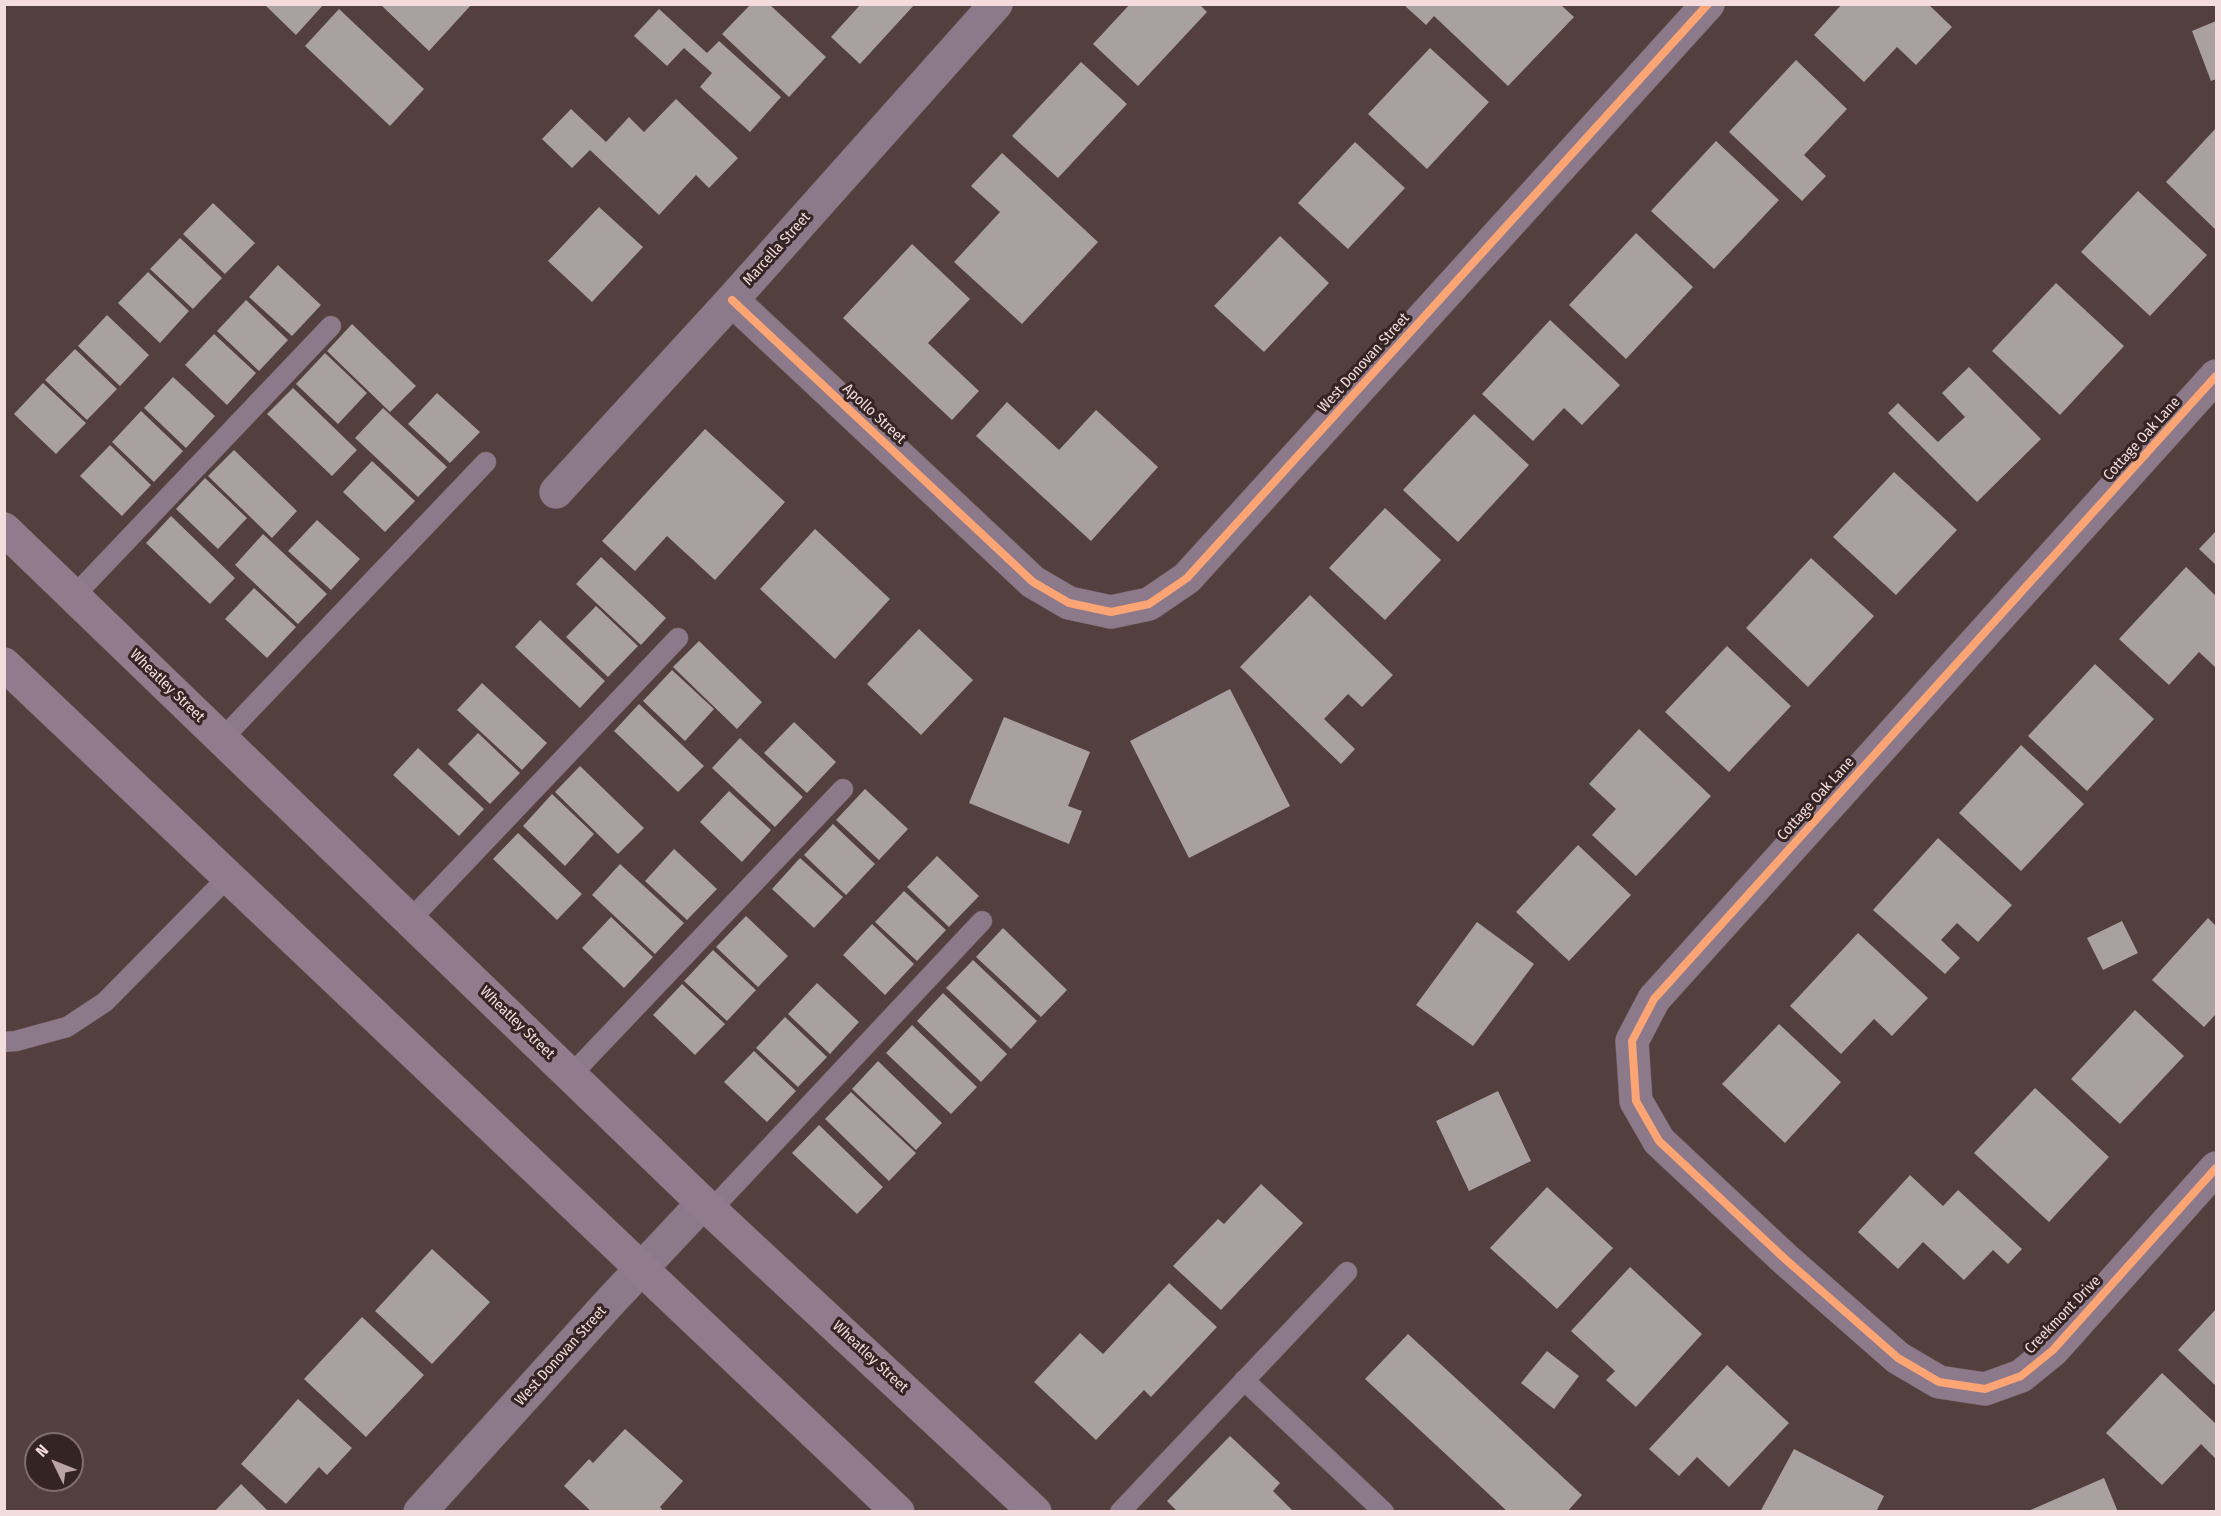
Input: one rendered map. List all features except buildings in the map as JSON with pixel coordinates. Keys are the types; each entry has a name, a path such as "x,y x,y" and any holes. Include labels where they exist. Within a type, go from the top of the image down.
{"main road":[{"name":"Wheatley Street","path":"4,529 707,1206 1035,1512"},
{"path":"4,664 898,1512"}],"street":[{"name":"Marcella Street","path":"556,492 732,300 996,4"},
{"name":"West Donovan Street","path":"997,548 1033,582 1069,603 1111,612 1149,604 1187,578 1708,4"},
{"name":"Apollo Street","path":"732,300 997,548"},
{"name":"Cottage Oak Lane","path":"1785,1259 1659,1141 1636,1101 1632,1041 1654,999 2217,376"},
{"name":"Creekmont Drive","path":"1785,1259 1898,1358 1939,1382 1985,1389 2021,1376 2053,1350 2217,1168"},
{"name":"West Donovan Street","path":"420,1512 641,1269 707,1206"}],"lane":[{"path":"74,596 331,326"},
{"path":"222,739 486,462"},
{"path":"410,920 678,638"},
{"path":"571,1075 843,789"},
{"path":"4,1042 16,1041 67,1027 105,1002 228,877"},
{"path":"707,1206 982,921"},
{"path":"1125,1506 1347,1272"},
{"path":"1244,1380 1384,1512"}],"cycle path":[{"path":"732,300 1033,582 1069,603 1111,612 1149,604 1187,578 1708,4"},
{"path":"2216,376 1654,999 1632,1041 1636,1101 1659,1141 1785,1259 1898,1358 1939,1382 1985,1389 2021,1376 2053,1350 2216,1168"}]}
